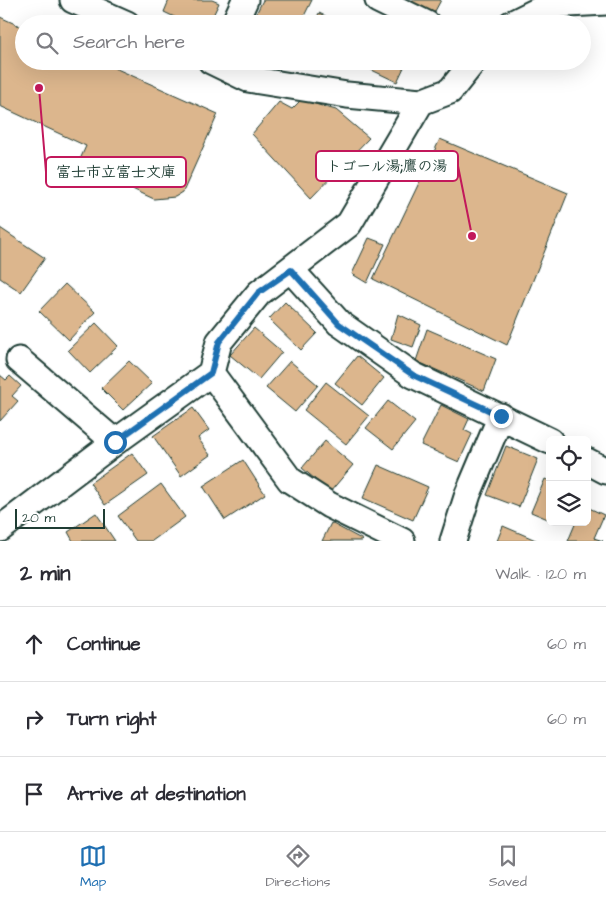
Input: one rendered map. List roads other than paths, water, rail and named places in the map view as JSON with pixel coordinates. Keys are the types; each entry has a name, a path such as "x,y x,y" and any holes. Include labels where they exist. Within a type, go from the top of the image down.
{"street":[{"path":"73,0 107,15"},
{"path":"238,15 245,0"},
{"path":"378,0 409,15"},
{"path":"530,15 549,6 606,2"},
{"path":"231,70 248,79 347,95 421,102 450,91 467,70"},
{"path":"0,529 115,442 211,373 219,342 258,293 350,224 421,102"},
{"path":"291,270 339,324 413,375 501,416 546,440"},
{"path":"19,360 115,442"},
{"path":"211,373 290,480 329,505 402,541"},
{"path":"453,541 468,494 501,416"},
{"path":"591,463 606,471"}],"place":[{"name":"富士市立富士文庫","path":"39,88"},
{"name":"トゴール湯;鷹の湯","path":"472,236"}]}
